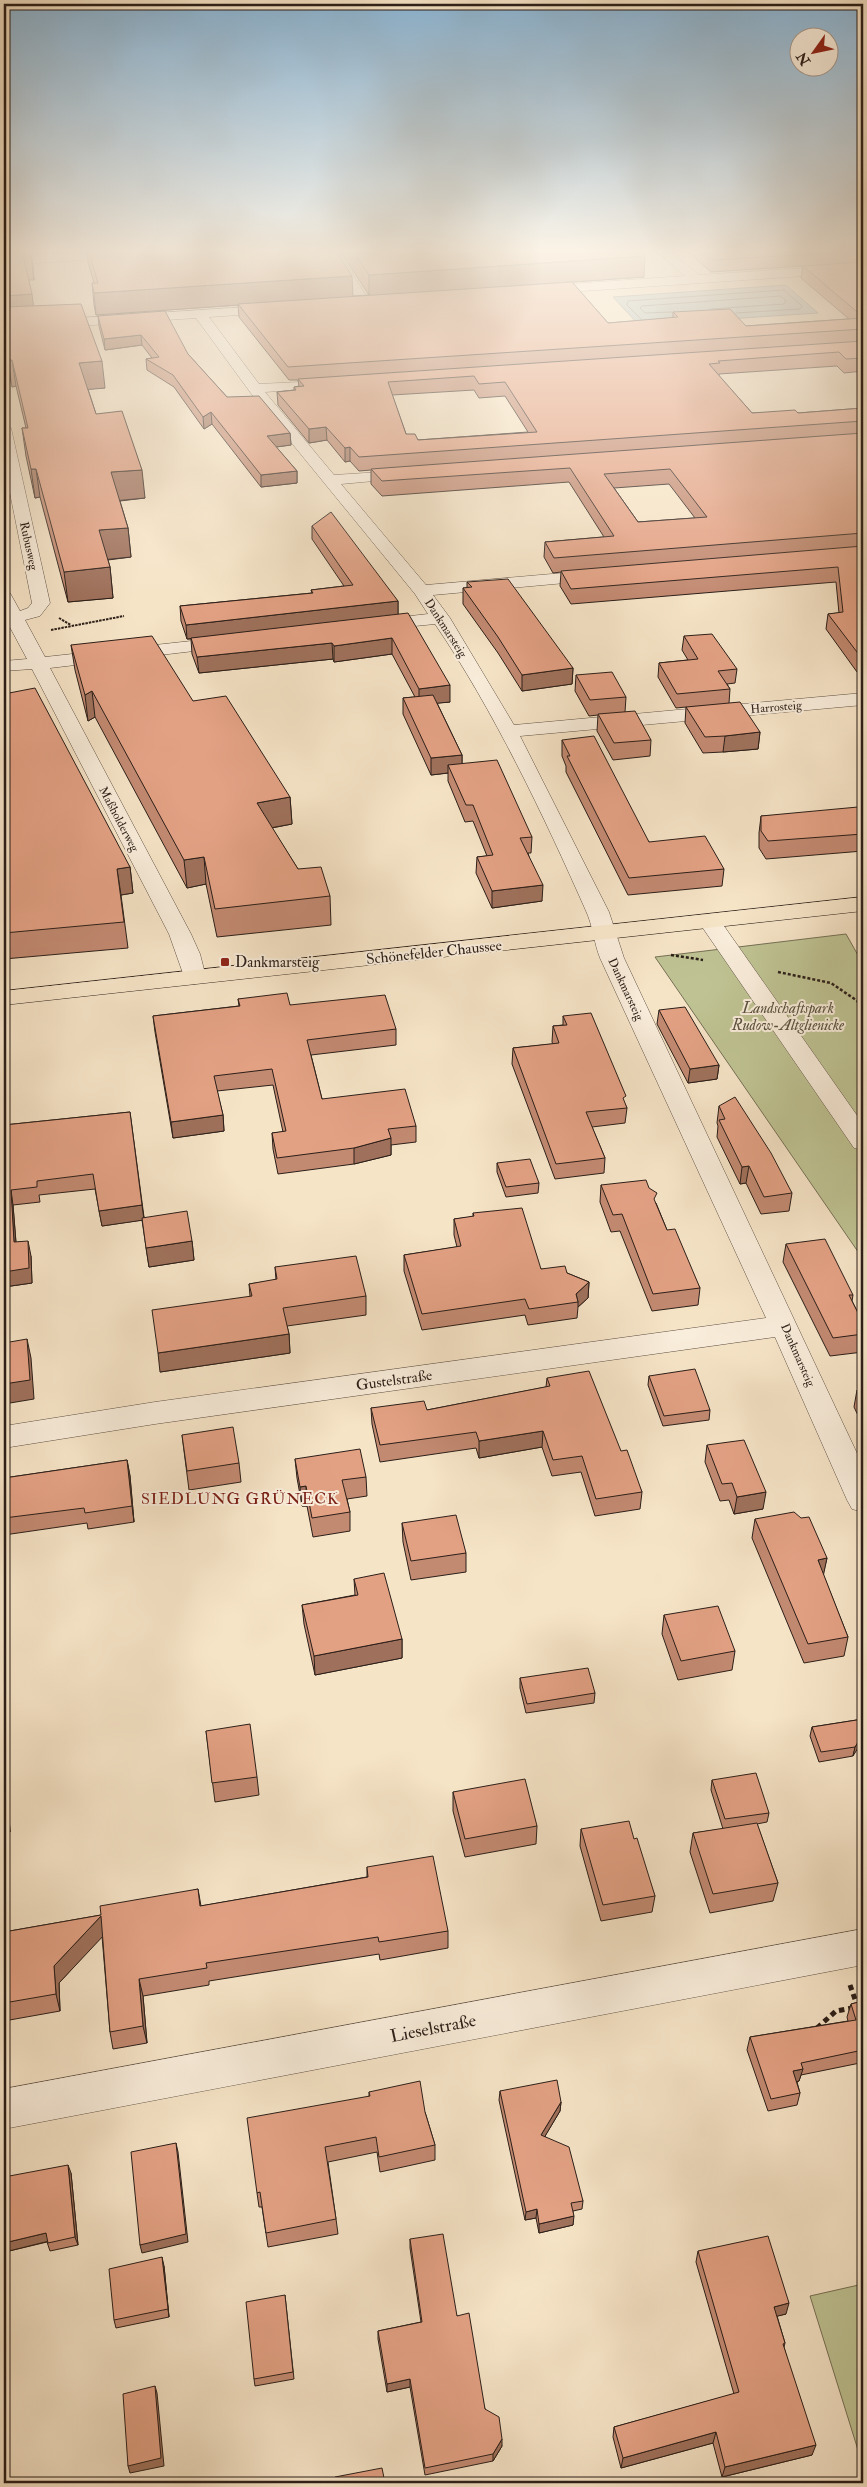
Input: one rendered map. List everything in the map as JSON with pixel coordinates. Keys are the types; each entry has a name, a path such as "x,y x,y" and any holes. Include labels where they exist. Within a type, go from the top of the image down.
{"main road":[{"name":"Schönefelder Chaussee","path":"4,998 863,904"}],"street":[{"name":"Dankmarsteig","path":"237,365 421,591 441,618 510,731 606,933 608,950 784,1326 863,1500"},
{"path":"255,389 345,382"},
{"name":"Rubusweg","path":"4,428 41,603 34,612 14,618"},
{"path":"331,480 420,472"},
{"path":"421,591 612,574"},
{"name":"Maßholderweg","path":"4,597 180,934 189,954 194,977"},
{"path":"360,627 441,618"},
{"path":"4,666 242,640"},
{"name":"Harrosteig","path":"510,731 863,699"},
{"path":"709,921 730,954 863,1142"},
{"name":"Gustelstraße","path":"4,1437 155,1413 784,1326"},
{"name":"Lieselstraße","path":"4,2109 856,1964"}],"path":[{"path":"23,635 124,616"},
{"path":"816,979 831,983 863,1005"},
{"path":"814,2030 836,2011 858,2007 856,1964"}],"green space":[{"name":"Landschaftspark Rudow-Altglienicke","path":"846,934 863,964 863,1259 655,957"},
{"path":"863,2284 863,2466 810,2296"}],"building":[{"path":"13,365 80,365 96,414 122,411 142,470 111,472 128,528 99,530 110,567 64,572 36,469 31,469 22,428 28,428"},
{"path":"156,365 198,365 227,397 259,396 290,433 267,436 297,471 261,475 211,412 203,417 173,375"},
{"path":"286,365 317,365 288,367"},
{"path":"505,365 710,365 752,413 795,410 798,413 863,408 863,421 359,457 350,447 345,448 326,427 309,429 277,392 296,390 294,387 304,386 298,379","holes":["474,376 479,384 505,382 537,432 418,440 415,434 406,434 388,382"]},
{"path":"863,433 863,533 554,558 545,542 614,536 570,468 382,481 371,469","holes":["670,469 707,517 638,522 604,474"]},
{"path":"331,512 398,601 186,625 180,606 313,593 311,590 353,585 312,526"},
{"path":"863,546 863,656 860,656 828,614 843,612 838,567 571,589 561,571"},
{"path":"508,579 573,668 522,675 463,588 472,587 467,582"},
{"path":"408,613 450,685 419,689 392,638 334,646 332,643 197,657 191,638"},
{"path":"712,634 737,669 718,671 730,689 677,694 659,663 698,659 684,636"},
{"path":"152,636 193,701 226,696 290,797 257,803 298,869 321,867 330,896 215,909 204,857 184,860 92,691 85,695 71,645"},
{"path":"612,672 626,697 590,700 576,675"},
{"path":"35,688 130,867 117,869 124,922 4,933 4,694"},
{"path":"433,695 462,755 431,758 403,698"},
{"path":"740,702 760,732 705,737 686,707"},
{"path":"635,711 651,740 614,743 598,714"},
{"path":"594,736 649,842 705,836 724,869 629,878 567,756 570,756 562,740"},
{"path":"497,760 532,837 520,838 543,885 492,891 477,857 493,855 473,805 466,805 448,765"},
{"path":"858,807 863,815 863,834 768,841 761,831 761,816"},
{"path":"287,993 290,1005 385,995 396,1029 307,1040 322,1099 405,1089 416,1126 388,1129 391,1138 354,1148 277,1158 272,1133 286,1131 272,1069 214,1076 223,1115 171,1122 153,1016 240,1006 238,999"},
{"path":"685,1007 719,1065 690,1069 659,1010"},
{"path":"591,1013 626,1096 623,1098 627,1108 586,1112 605,1158 556,1164 513,1048 559,1043 553,1026 567,1025 563,1016"},
{"path":"735,1097 771,1153 792,1193 764,1197 749,1166 742,1167 719,1120 725,1119 719,1106"},
{"path":"130,1112 142,1205 99,1211 93,1174 37,1181 37,1187 11,1190 14,1242 28,1241 29,1268 4,1272 4,1125"},
{"path":"530,1159 539,1183 506,1187 497,1163"},
{"path":"646,1180 649,1188 657,1193 654,1199 667,1230 675,1229 700,1288 653,1294 622,1214 613,1215 601,1185"},
{"path":"522,1208 541,1269 565,1266 567,1273 589,1282 576,1294 578,1302 529,1309 525,1299 422,1314 404,1255 461,1246 454,1219 474,1216 473,1213"},
{"path":"187,1211 192,1241 146,1248 142,1218"},
{"path":"825,1239 853,1295 849,1295 863,1323 863,1334 833,1338 786,1244"},
{"path":"356,1256 366,1296 283,1308 289,1334 158,1353 152,1310 252,1296 249,1284 277,1279 275,1267"},
{"path":"27,1339 30,1380 4,1384 4,1343"},
{"path":"695,1369 710,1410 664,1416 649,1376"},
{"path":"589,1371 621,1451 627,1450 642,1492 596,1499 582,1456 553,1460 543,1431 479,1441 476,1432 380,1445 371,1408 424,1401 427,1410 550,1386 547,1378"},
{"path":"863,1389 863,1402 857,1390"},
{"path":"233,1427 239,1463 187,1471 182,1435"},
{"path":"744,1440 766,1492 737,1497 732,1483 722,1484 707,1445"},
{"path":"360,1449 366,1477 342,1480 350,1512 312,1518 306,1486 300,1487 295,1459"},
{"path":"127,1460 132,1506 85,1513 84,1508 4,1518 4,1478"},
{"path":"794,1512 801,1518 809,1517 827,1558 818,1560 848,1637 808,1644 755,1519"},
{"path":"456,1515 466,1553 411,1561 402,1523"},
{"path":"384,1573 402,1639 314,1656 302,1605 358,1595 354,1579"},
{"path":"718,1606 735,1651 681,1661 664,1615"},
{"path":"588,1668 595,1693 527,1704 520,1678"},
{"path":"863,1719 863,1734 855,1747 821,1752 812,1727"},
{"path":"250,1724 257,1777 212,1783 206,1731"},
{"path":"756,1773 769,1813 725,1819 712,1780"},
{"path":"525,1779 537,1826 465,1839 453,1792"},
{"path":"4,1793 6,1793 7,1822 4,1823"},
{"path":"629,1821 634,1839 637,1838 655,1896 603,1905 581,1829"},
{"path":"757,1823 778,1883 713,1894 693,1833"},
{"path":"433,1856 448,1931 379,1942 378,1937 206,1963 207,1968 139,1979 143,2026 110,2032 101,1916 54,1966 56,1994 4,2003 4,1932 101,1915 100,1906 198,1889 200,1906 368,1877 367,1867"},
{"path":"863,2001 863,2050 801,2063 803,2069 793,2071 800,2093 771,2099 750,2037 856,2020 851,2004"},
{"path":"557,2080 561,2102 541,2135 569,2147 583,2201 571,2203 574,2216 539,2224 537,2209 526,2212 500,2091"},
{"path":"420,2081 425,2112 435,2145 379,2157 376,2137 325,2147 336,2219 266,2233 260,2192 257,2193 247,2118 370,2096 369,2092"},
{"path":"176,2143 186,2234 140,2245 131,2152"},
{"path":"68,2165 75,2237 48,2243 46,2233 4,2243 4,2177"},
{"path":"443,2234 457,2316 469,2313 485,2409 499,2417 502,2439 493,2454 425,2468 410,2379 387,2384 378,2331 422,2322 410,2239"},
{"path":"768,2236 789,2303 774,2307 785,2343 783,2344 816,2445 725,2467 716,2432 623,2458 614,2427 739,2392 698,2251"},
{"path":"162,2257 168,2309 114,2320 109,2269"},
{"path":"285,2295 293,2372 254,2379 246,2302"},
{"path":"155,2386 161,2458 128,2466 123,2394"},
{"path":"382,2468 385,2483 336,2483 335,2477"}],"place":[{"name":"Dankmarsteig","path":"225,962"}],"district":[{"name":"SIEDLUNG GRÜNECK","path":"240,1498"}]}
